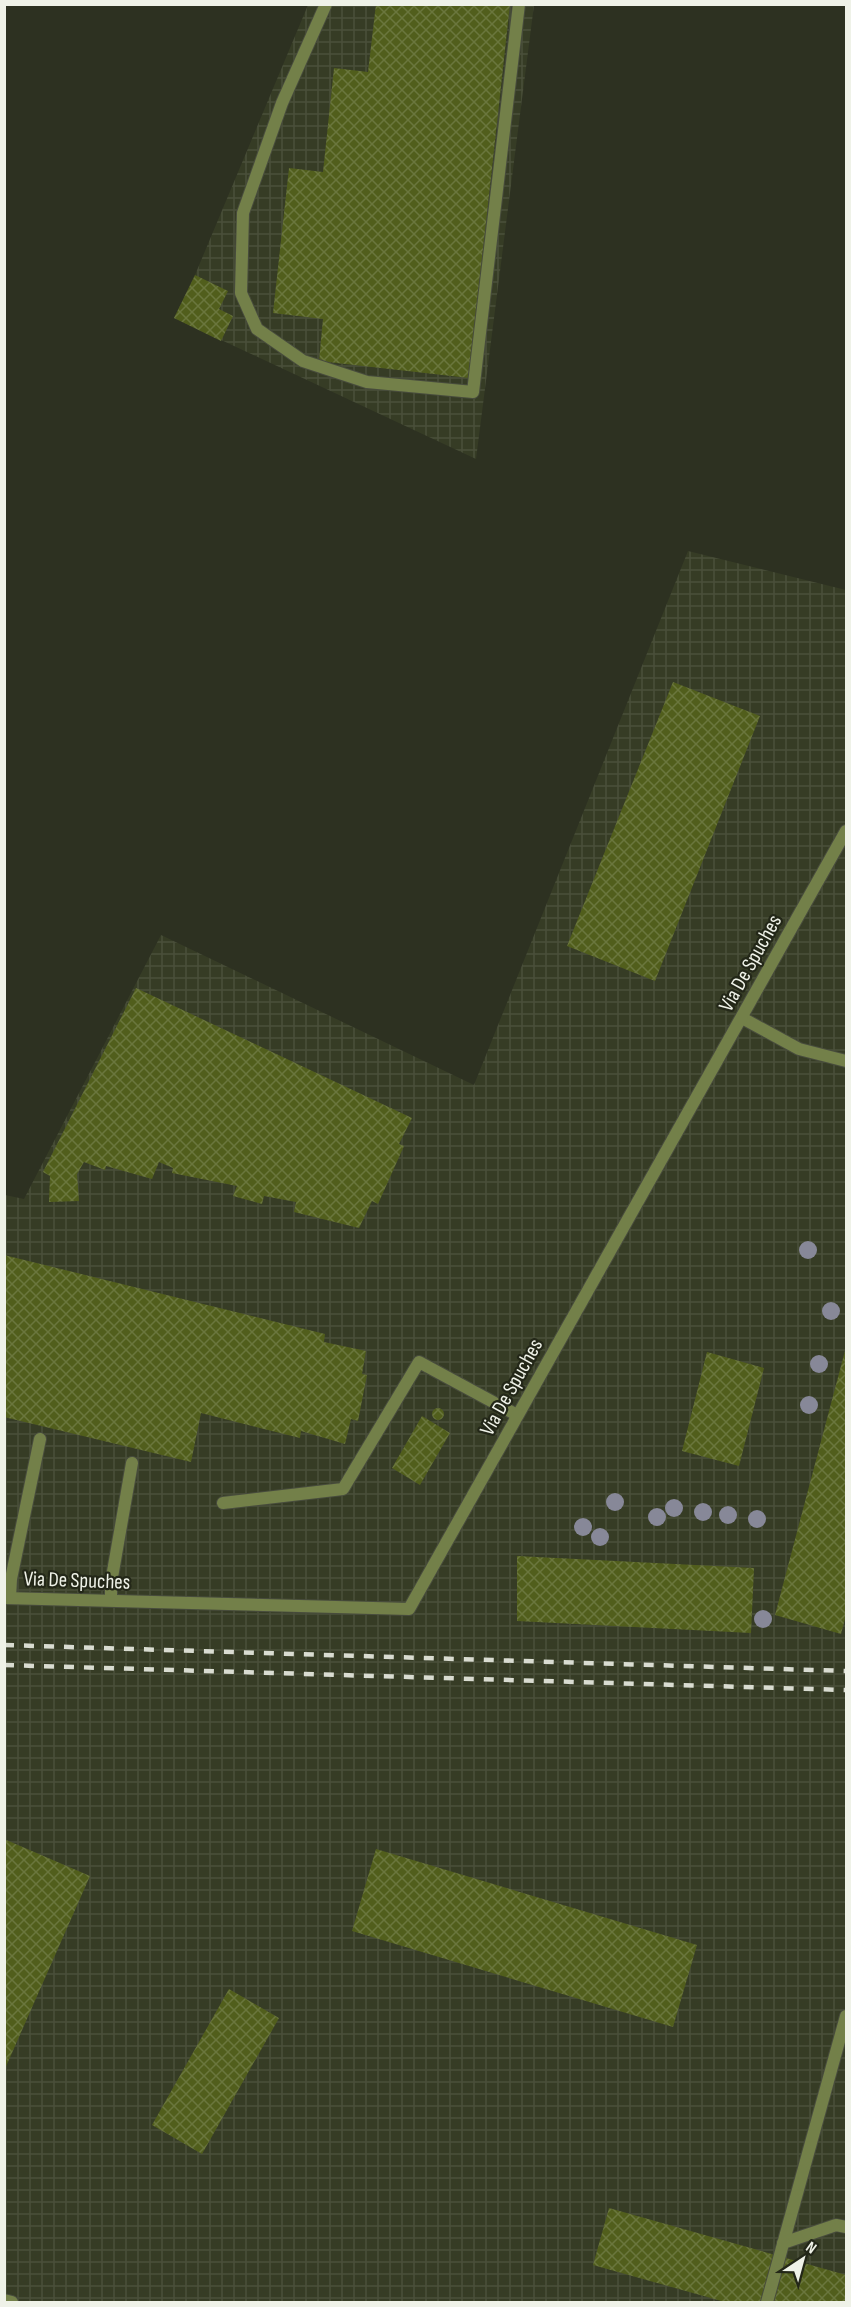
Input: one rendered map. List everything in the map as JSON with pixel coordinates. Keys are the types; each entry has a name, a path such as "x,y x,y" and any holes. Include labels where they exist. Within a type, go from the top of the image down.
{"street":[{"path":"326,4 282,103 243,213 241,293 257,328 303,361 368,382 473,392 519,4"},
{"name":"Via De Spuches","path":"7,1598 409,1609 846,831"},
{"path":"742,1018 799,1049 846,1061"},
{"path":"224,1503 344,1489 419,1362 517,1415"},
{"path":"7,1598 40,1439"},
{"path":"111,1600 111,1583 132,1463"},
{"path":"767,2302 846,2016"},
{"path":"783,2243 836,2225 846,2226"},
{"path":"4,2300 12,2302"}],"shaded area":[{"path":"308,5 534,5 476,459 174,318 195,275"},
{"path":"688,551 846,590 846,2302 5,2302 5,1195 24,1199 161,935 474,1085"}],"building":[{"path":"376,4 510,4 469,378 319,361 323,319 273,313 289,168 323,172 334,68 368,72"},
{"path":"195,275 228,291 219,309 233,316 221,341 174,318"},
{"path":"673,682 760,716 655,981 567,946"},
{"path":"136,988 412,1118 399,1144 404,1146 378,1204 372,1201 359,1228 294,1212 296,1202 264,1196 262,1204 233,1196 237,1186 172,1173 173,1168 159,1162 152,1179 106,1166 105,1170 84,1162 77,1174 79,1201 49,1202 50,1176 43,1172"},
{"path":"4,1255 325,1334 324,1342 366,1351 362,1374 367,1375 358,1421 351,1419 345,1444 301,1431 300,1438 201,1413 191,1462 4,1417"},
{"path":"846,1347 846,1615 841,1634 775,1615"},
{"path":"707,1352 764,1368 739,1466 682,1451"},
{"path":"440,1408 443,1409 443,1419 436,1420 433,1419 432,1412 433,1409"},
{"path":"422,1416 450,1433 420,1485 392,1468"},
{"path":"517,1556 754,1568 751,1633 517,1621"},
{"path":"4,1839 90,1876 4,2071"},
{"path":"376,1849 697,1945 673,2027 352,1931"},
{"path":"229,1989 279,2018 202,2154 152,2125"},
{"path":"609,2208 846,2275 846,2302 725,2302 593,2265"}],"railway":[{"path":"4,1645 846,1671"},
{"path":"4,1665 846,1690"}]}
